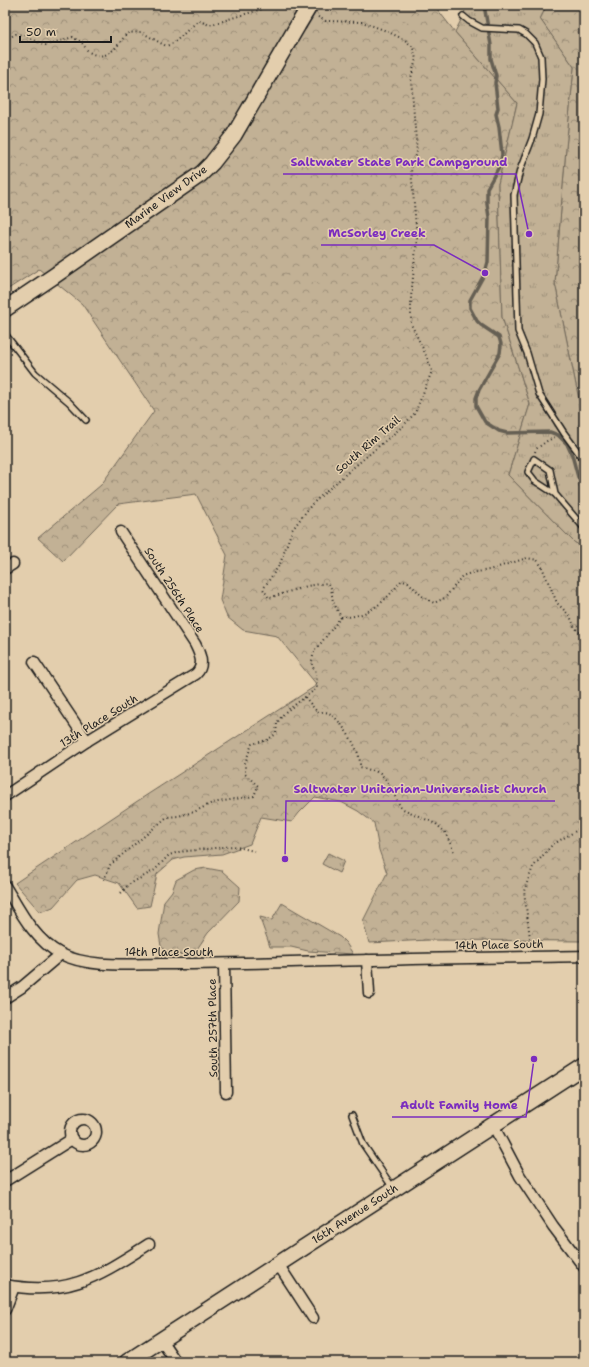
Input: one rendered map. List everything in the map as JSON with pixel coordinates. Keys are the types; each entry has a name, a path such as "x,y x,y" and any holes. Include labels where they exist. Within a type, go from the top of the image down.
{"main road":[{"name":"Marine View Drive","path":"5,309 182,188 207,168 234,135 307,9"},
{"name":"16th Avenue South","path":"127,1362 584,1066"}],"street":[{"name":"South 256th Place","path":"121,532 195,644 200,655 201,663"},
{"path":"34,662 87,741"},
{"name":"13th Place South","path":"5,796 87,741 196,674 201,663"},
{"name":"14th Place South","path":"5,886 30,926 44,942 61,954 83,961 108,965 584,956"},
{"path":"5,998 22,987 61,954"},
{"path":"367,960 369,993"},
{"name":"South 257th Place","path":"224,964 226,1092"},
{"path":"492,1125 520,1176 553,1226 584,1267"},
{"path":"5,1180 72,1139"},
{"path":"5,1310 9,1286 47,1289 74,1284 104,1272 149,1244"},
{"path":"278,1264 313,1318"},
{"path":"161,1340 176,1362"}],"lane":[{"path":"463,16 482,28 519,30 526,34 535,43 540,57 542,80 539,114 532,139 520,170 514,196 518,331 527,353 539,394 564,433 584,460"},
{"path":"5,334 35,373 69,402 86,420"},
{"path":"556,494 550,470 534,459 528,472 534,481 556,494 584,528"},
{"path":"352,1115 363,1144 394,1189"}],"path":[{"name":"South Rim Trail","path":"5,40 16,34 24,35 46,45 73,37 88,51 102,56 111,53 127,33 141,32 166,46 172,44 194,24 200,21 209,24 216,23 275,5 307,9 326,21 362,22 405,40 413,47 416,59 411,78 417,153 411,169 417,238 410,324 426,353 432,371 415,413 403,426 312,504 292,530 280,564 262,589 268,598 307,586 327,583 331,588 333,602 341,617"},
{"path":"534,459 536,449 547,441"},
{"path":"104,880 110,865 167,817 194,812 212,803 254,796 258,786 246,774 245,768 245,763 252,744 267,740 276,734 277,723 284,713 317,688 316,672 312,666 314,652 341,617 361,615 374,608 391,594 401,581 408,582 422,596 434,603 444,598 462,576 489,570 527,558 537,560 542,567 557,603 570,616 575,628 584,636"},
{"path":"305,697 317,712 329,713 348,733 360,758 360,767 380,773 388,781 401,808 436,824 445,832 454,854"},
{"path":"532,957 524,891 533,868 552,845 579,829 584,828"},
{"path":"121,893 128,886 155,870 169,855 179,852 233,846 254,851"}],"green space":[{"path":"5,5 434,5 455,32 517,103 498,184 502,317 530,404 508,475 574,542 584,548 584,941 429,940 369,943 363,921 387,873 379,850 374,823 358,811 341,802 315,797 292,822 261,817 250,844 222,854 184,857 173,860 157,874 150,906 137,908 119,883 95,875 77,880 53,907 40,912 15,883 136,802 317,685 277,636 243,630 227,617 220,600 227,555 196,494 118,504 63,561 38,538 101,485 154,411 82,304 39,269 5,291"},
{"path":"467,5 547,5 540,19 574,67 555,283 584,424 584,548 574,542 508,475 530,404 502,317 498,184 517,103 455,32"},
{"path":"547,5 584,5 584,424 555,283 574,67 540,19"},
{"path":"328,853 344,861 339,873 322,864"},
{"path":"206,868 222,871 240,887 239,901 208,933 197,949 190,953 177,955 167,952 161,946 159,934 164,901 172,891 176,880 194,870"},
{"path":"282,903 340,937 353,954 308,951 291,947 270,947 260,917 272,920"}],"waterway":[{"path":"484,5 491,45 491,59 496,76 495,83 498,108 496,114 502,154 500,165 487,188 489,217 488,262 485,273 470,300 470,308 477,321 499,337 501,344 500,353 479,390 476,398 476,406 485,422 499,431 507,433 550,432 558,435 567,444 572,455 578,477 584,488"}],"place":[{"name":"Saltwater State Park Campground","path":"529,234"},
{"name":"McSorley Creek","path":"485,273"},
{"name":"Saltwater Unitarian-Universalist Church","path":"285,859"},
{"name":"Adult Family Home","path":"534,1059"}]}
